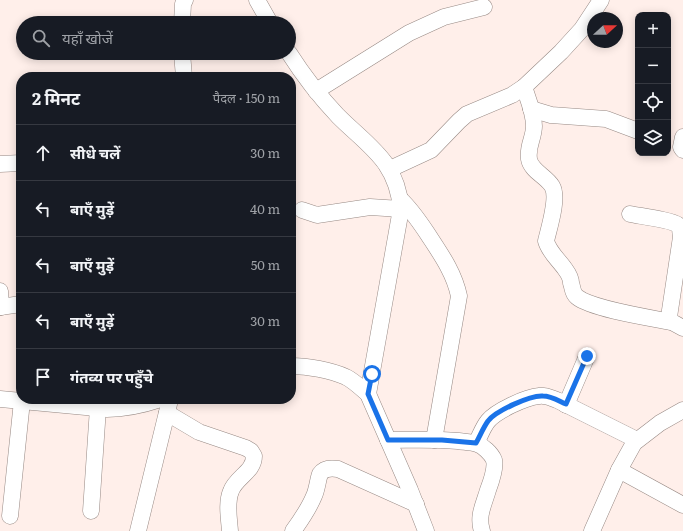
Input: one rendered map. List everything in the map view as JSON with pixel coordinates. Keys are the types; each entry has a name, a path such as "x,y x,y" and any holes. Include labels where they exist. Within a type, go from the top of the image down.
{"street":[{"path":"183,16 185,0"},
{"path":"257,0 266,16"},
{"path":"390,169 431,150 459,120 467,114 512,95 524,87 582,30 601,0"},
{"path":"316,91 409,33 444,17 484,7"},
{"path":"183,60 184,72"},
{"path":"294,60 316,91 337,115 382,157 390,169 401,204 368,394"},
{"path":"524,87 531,110 534,127 528,150 529,161 534,169 552,186 554,192 554,200 546,240 548,247 568,274 572,290 576,296 594,304 678,325"},
{"path":"531,110 551,115 606,119 635,130"},
{"path":"0,164 16,163"},
{"path":"302,210 317,215 370,207 401,204 408,206 444,259 453,276 459,296 434,440"},
{"path":"630,214 677,224 680,229 681,238 669,317 678,325"},
{"path":"0,302 16,304"},
{"path":"566,404 587,356"},
{"path":"296,367 322,370 346,377 368,394 416,504 426,531"},
{"path":"476,443 488,421 493,416 533,397 545,396 566,404 637,440"},
{"path":"0,399 16,400"},
{"path":"10,516 22,404"},
{"path":"55,404 120,409 144,404 166,404 199,432 251,451 254,456 252,467 231,491 229,501 230,531"},
{"path":"138,531 166,404"},
{"path":"91,511 98,408"},
{"path":"592,531 619,470 634,443 660,423 683,410"},
{"path":"388,440 442,440 476,443 484,448 491,455 494,461 494,466 481,512 480,520 482,531"},
{"path":"292,531 310,506 318,485 320,474 325,470 332,468 338,469 416,504"},
{"path":"619,470 683,506"}],"route":[{"path":"372,374 368,394 388,440 442,440 476,443 488,421 493,416 526,400 533,397 545,396 566,404 587,356"}]}
